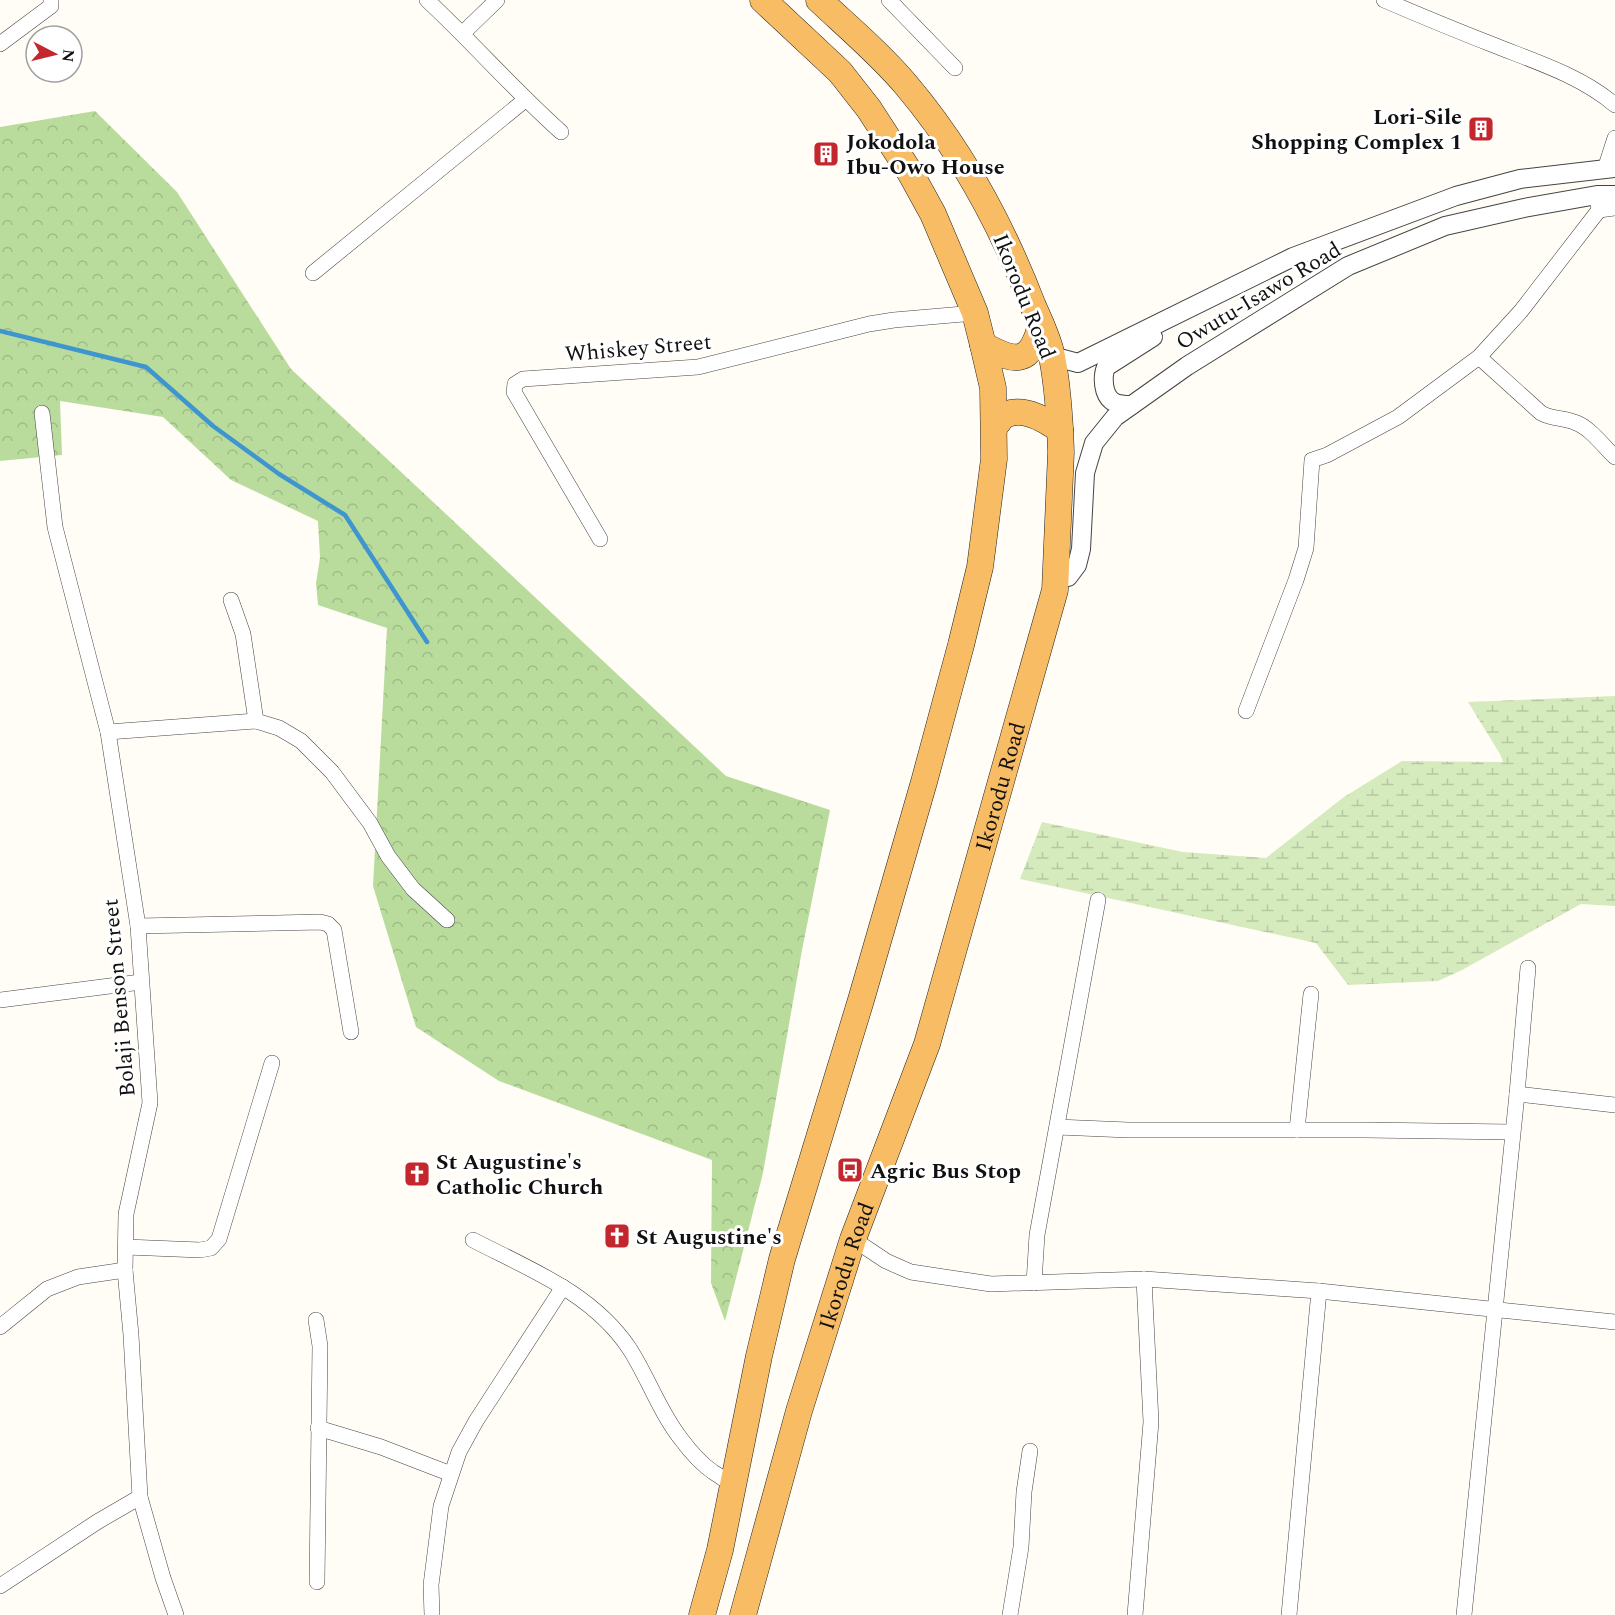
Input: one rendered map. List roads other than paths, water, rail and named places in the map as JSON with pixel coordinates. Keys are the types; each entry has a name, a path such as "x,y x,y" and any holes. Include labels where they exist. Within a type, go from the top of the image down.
{"highway":[{"path":"702,1615 734,1488 759,1356 782,1259 921,793 980,567 994,459 993,388 983,345 975,313 933,214 911,174 869,109 840,72 763,0"},
{"name":"Ikorodu Road","path":"743,1615 799,1411 853,1239 927,1044 1052,602 1056,578 1060,430 1052,356 1041,325 1011,252 981,196 948,144 907,86 819,0"},
{"path":"983,345 1004,356 1014,358 1030,351 1037,340 1041,325"},
{"path":"994,426 1006,415 1021,413 1046,420 1060,430"}],"street":[{"path":"0,44 51,6 51,0"},
{"path":"427,0 462,33 525,100 561,132"},
{"path":"462,33 497,0"},
{"path":"889,0 955,68"},
{"path":"1384,0 1544,65 1603,94 1615,105"},
{"path":"313,273 525,100"},
{"path":"1610,169 1615,138"},
{"name":"Owutu-Isawo Road","path":"1052,356 1078,363 1293,257 1456,196 1520,179 1610,169"},
{"name":"Owutu-Isawo Road","path":"1056,578 1068,577 1077,565 1081,549 1085,472 1094,443 1114,417 1186,366 1348,266 1445,226 1524,208 1598,202 1615,195"},
{"path":"1246,711 1306,548 1312,460 1327,456 1398,417 1479,357 1521,311 1598,202 1615,208"},
{"path":"1132,405 1111,401 1105,390 1103,373 1106,367 1225,291"},
{"name":"Whiskey Street","path":"600,539 514,392 515,384 523,379 698,367 869,324 975,313"},
{"path":"1479,357 1541,412 1550,417 1582,425 1615,457"},
{"name":"Bolaji Benson Street","path":"42,413 55,527 108,732 138,926 150,1103 126,1214 125,1270 140,1497 176,1615"},
{"path":"231,600 243,634 256,721"},
{"path":"108,732 256,721 279,728 301,741 332,772 370,823 388,856 413,889 447,920"},
{"path":"1034,1282 1037,1235 1098,900"},
{"path":"138,926 320,922 328,924 334,930 351,1032"},
{"path":"1464,1615 1528,968"},
{"path":"0,1000 141,982"},
{"path":"1297,1130 1311,993"},
{"path":"126,1247 200,1250 211,1248 219,1239 272,1062"},
{"path":"1517,1094 1615,1105"},
{"path":"1057,1127 1128,1130 1512,1132"},
{"path":"853,1239 886,1261 911,1272 991,1284 1144,1279 1318,1291 1615,1322"},
{"path":"473,1240 563,1287 598,1311 615,1328 630,1349 678,1436 695,1457 734,1488"},
{"path":"0,1327 47,1289 78,1277 125,1270"},
{"path":"1135,1615 1151,1422 1144,1279"},
{"path":"432,1615 431,1585 441,1506 459,1452 476,1421 563,1287"},
{"path":"1289,1615 1318,1291"},
{"path":"316,1320 320,1346 317,1582"},
{"path":"318,1428 381,1447 451,1474"},
{"path":"1010,1615 1019,1565 1024,1492 1030,1451"},
{"path":"0,1586 97,1522 140,1497"}],"waterway":[{"path":"0,331 146,367 213,426 279,474 345,515 427,642"}],"place":[{"name":"Lori-Sile Shopping Complex 1","path":"1481,129"},
{"name":"Jokodola Ibu-Owo House","path":"826,154"},
{"name":"Agric Bus Stop","path":"850,1170"},
{"name":"St Augustine's Catholic Church","path":"417,1174"},
{"name":"St Augustine's","path":"617,1236"}]}
